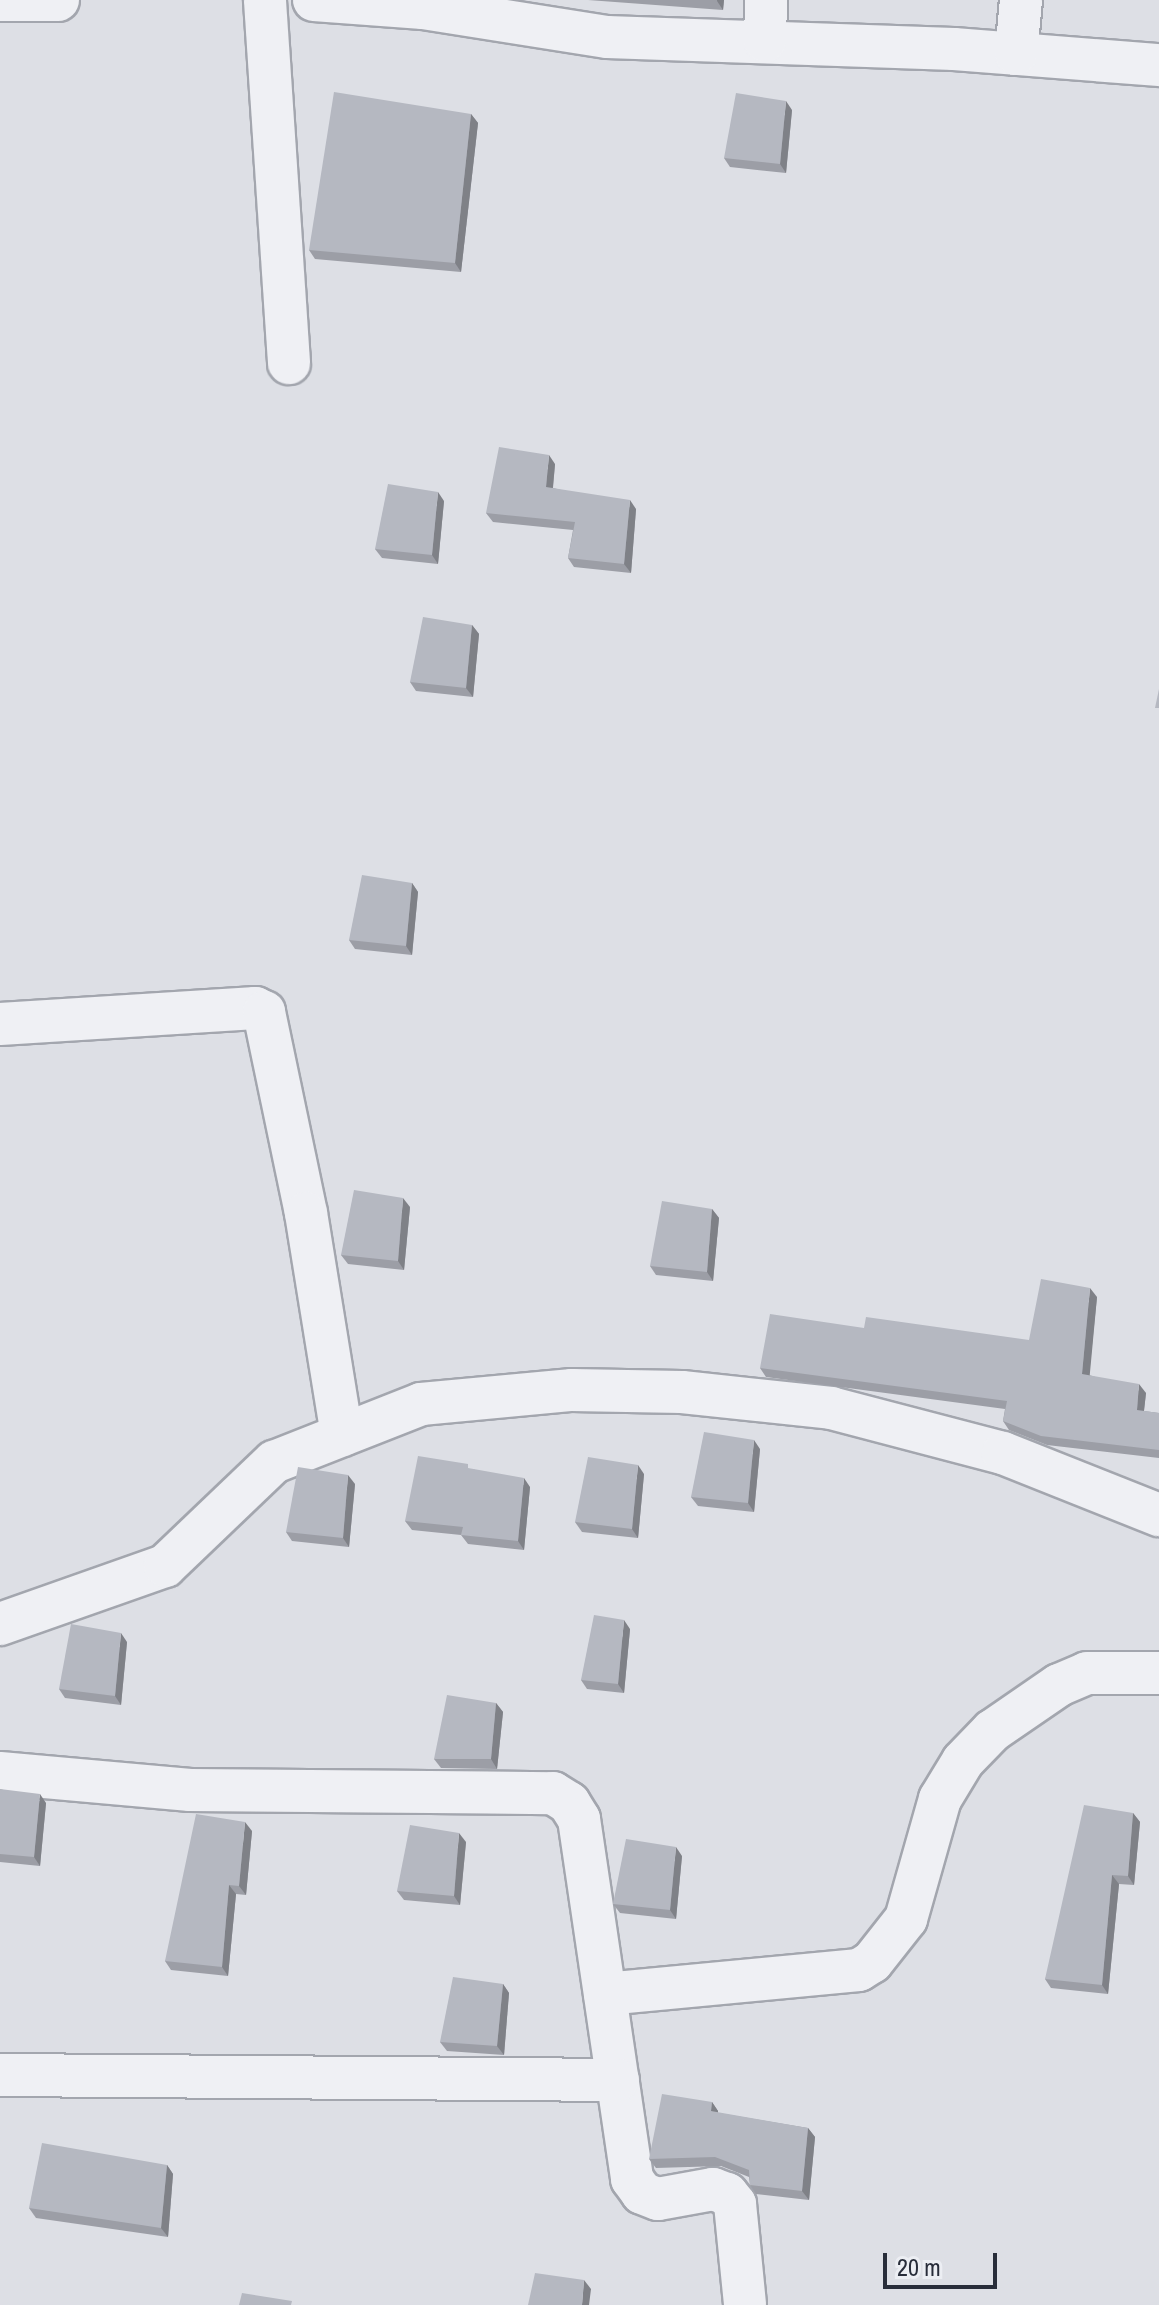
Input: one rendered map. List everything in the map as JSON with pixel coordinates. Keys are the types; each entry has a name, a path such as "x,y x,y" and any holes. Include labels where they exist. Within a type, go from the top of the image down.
{"street":[{"path":"0,0 58,0"},
{"path":"233,0 274,0"},
{"path":"314,0 423,8 594,36 765,41 1159,65"},
{"path":"765,41 766,0"},
{"path":"1016,54 1021,0"},
{"path":"265,1 289,363"},
{"path":"0,1024 255,1008 264,1012 306,1213 342,1435"},
{"path":"0,1624 165,1566 274,1462 421,1404 572,1390 682,1392 831,1408 1003,1453 1159,1515"},
{"path":"605,1994 859,1970 872,1962 906,1919 940,1799 963,1761 992,1731 1059,1685 1087,1673 1159,1673"},
{"path":"0,1773 190,1790 553,1793 569,1803 579,1819 632,2179 642,2193 658,2199 713,2189 735,2204 745,2305"},
{"path":"0,2075 618,2080"}],"building":[{"path":"334,92 471,114 455,263 309,250"},
{"path":"736,93 786,101 780,164 724,158"},
{"path":"499,447 549,455 546,487 630,500 624,564 568,558 575,522 486,513"},
{"path":"388,484 438,492 432,555 375,549"},
{"path":"423,617 472,625 466,688 410,682"},
{"path":"362,875 412,883 406,946 349,940"},
{"path":"354,1190 403,1198 398,1261 341,1255"},
{"path":"662,1201 712,1209 707,1272 650,1266"},
{"path":"1041,1279 1090,1288 1082,1374 1139,1384 1137,1410 1159,1413 1159,1450 1041,1436 1003,1421 1007,1401 760,1368 770,1314 864,1328 866,1317 1029,1340"},
{"path":"704,1432 754,1440 748,1503 691,1497"},
{"path":"418,1456 524,1478 518,1541 461,1535 463,1527 405,1521"},
{"path":"588,1457 638,1465 632,1529 575,1522"},
{"path":"298,1467 348,1475 343,1538 286,1532"},
{"path":"594,1615 624,1620 618,1684 581,1680"},
{"path":"71,1624 121,1633 115,1696 59,1689"},
{"path":"447,1695 496,1703 491,1759 434,1759"},
{"path":"0,1789 40,1794 34,1857 0,1854"},
{"path":"1084,1805 1133,1813 1128,1876 1112,1875 1102,1985 1045,1979"},
{"path":"196,1814 245,1822 239,1886 229,1885 222,1967 165,1961"},
{"path":"410,1825 459,1833 454,1896 397,1891"},
{"path":"626,1839 676,1847 670,1910 613,1904"},
{"path":"453,1977 503,1984 497,2046 440,2042"},
{"path":"662,2094 712,2102 711,2111 808,2128 802,2191 750,2185 749,2170 715,2157 649,2159"},
{"path":"42,2143 167,2165 161,2228 29,2208"},
{"path":"535,2273 584,2280 582,2305 528,2305"},
{"path":"242,2293 292,2301 291,2305 239,2305"}]}
